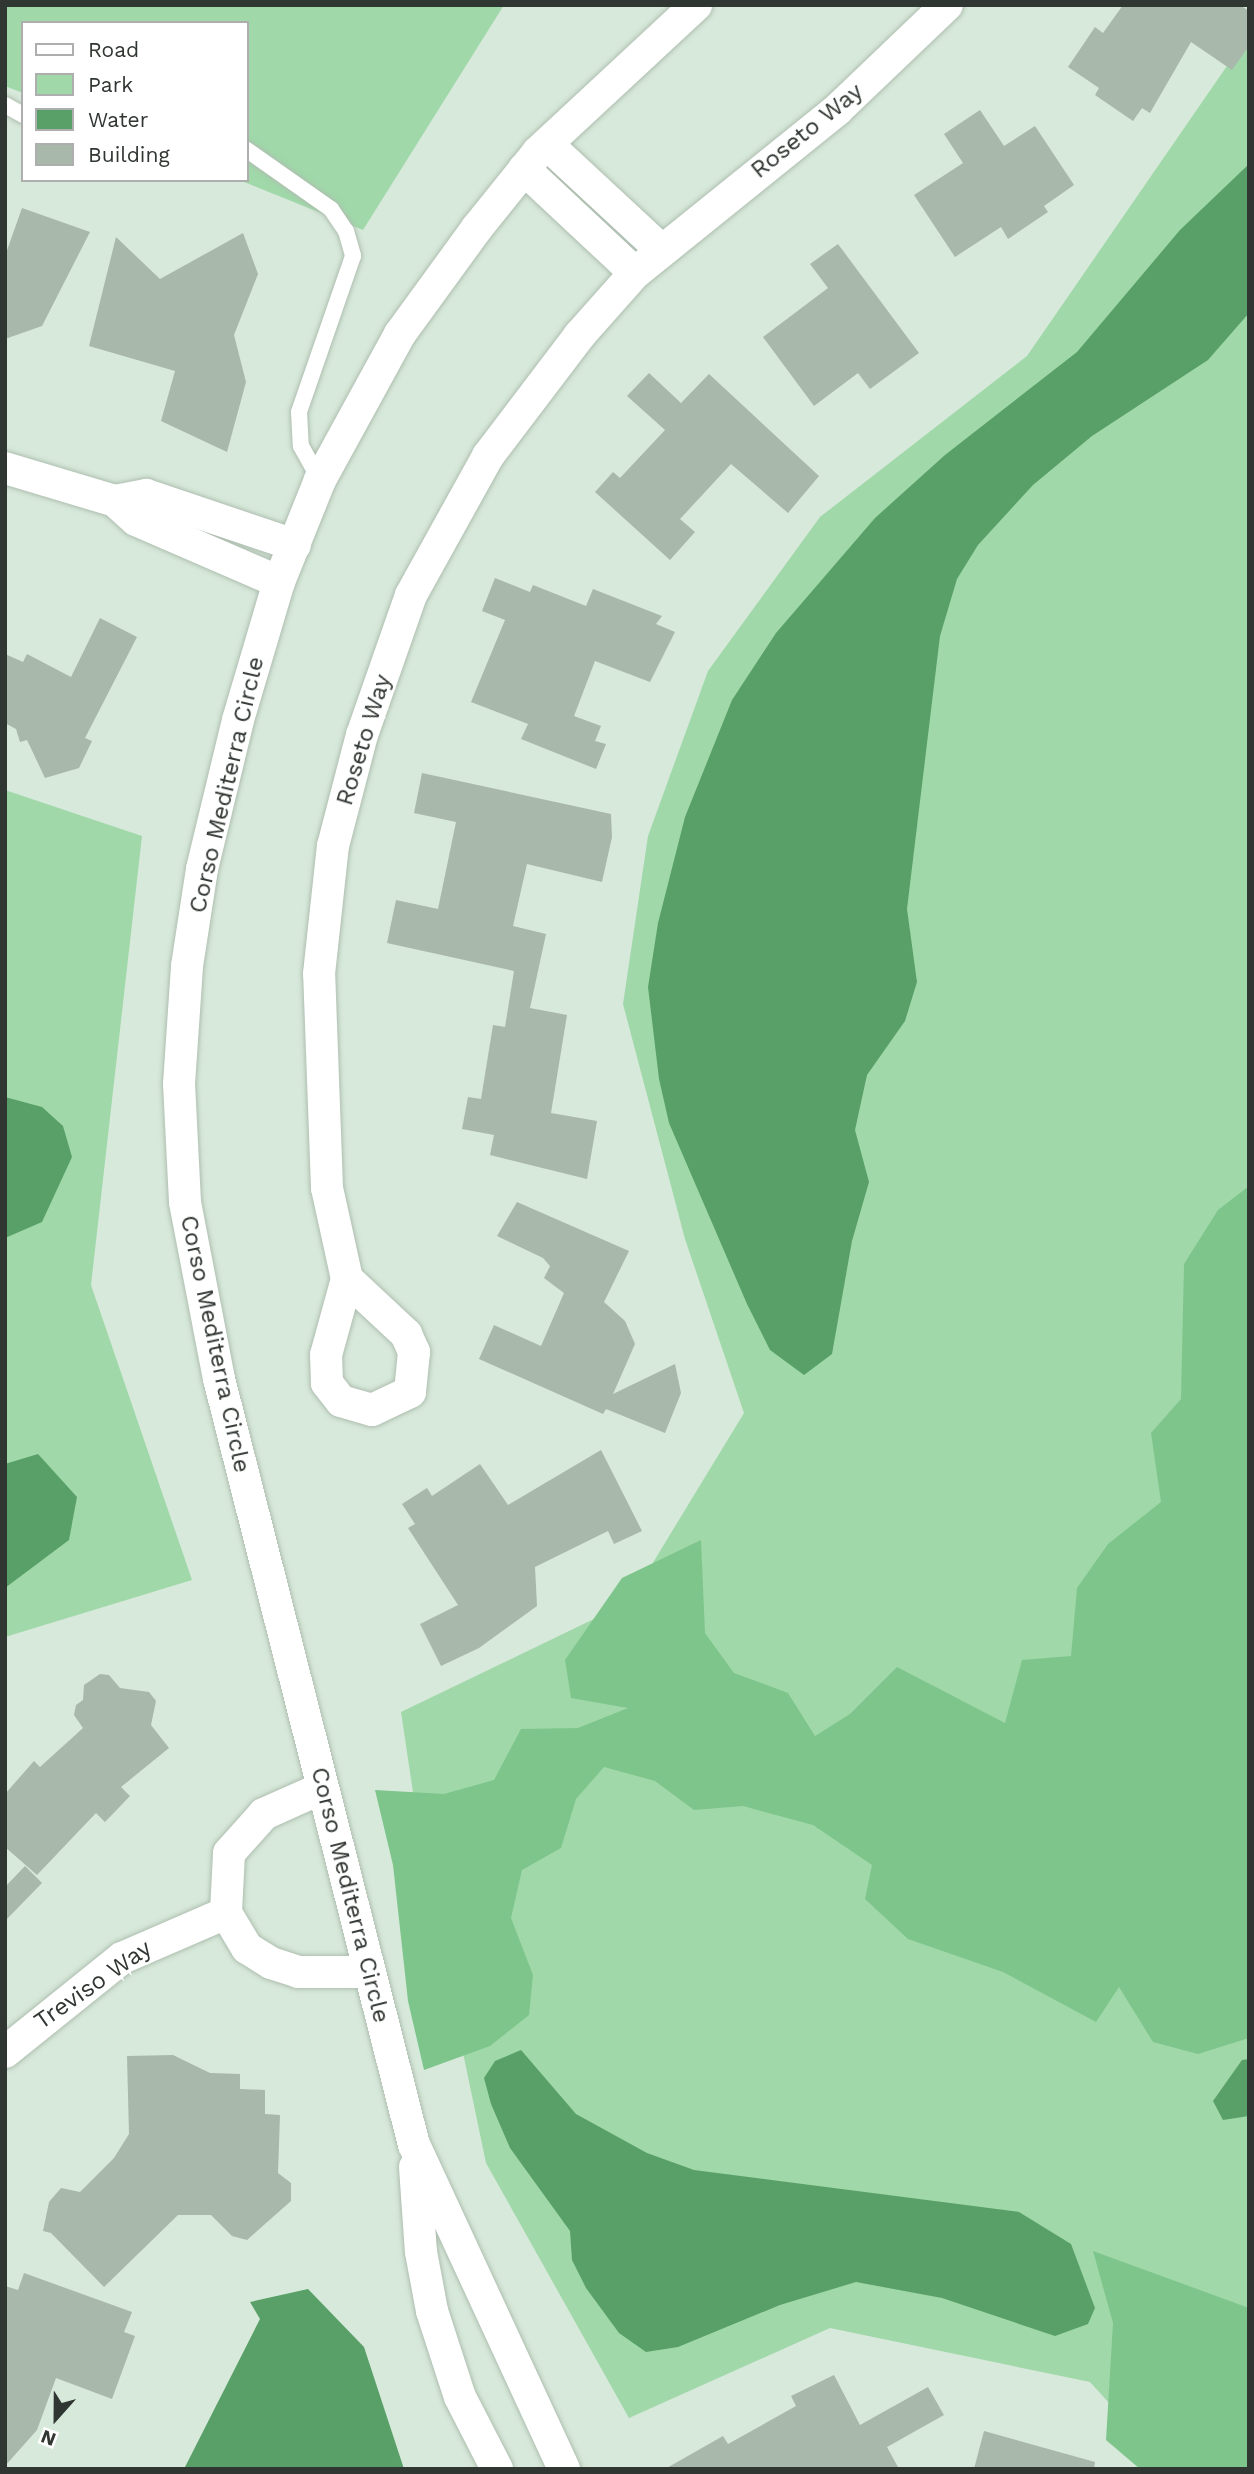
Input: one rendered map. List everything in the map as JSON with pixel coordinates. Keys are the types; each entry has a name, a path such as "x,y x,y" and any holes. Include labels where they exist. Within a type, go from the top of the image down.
{"street":[{"name":"Corso Mediterra Circle","path":"497,2469 460,2397 432,2311 421,2252 414,2145 219,1380 185,1202 180,1084 187,966 202,869 237,720 279,582 320,480 400,334 524,170 547,144 695,5"},
{"name":"Roseto Way","path":"347,1279 327,1188 319,974 332,846 362,735 411,594 488,456 579,336 635,273 660,249 837,110 947,5"},
{"path":"547,144 660,249"},
{"path":"524,170 635,273"},
{"path":"5,468 115,501 136,520 279,582"},
{"path":"115,501 146,495 295,545"},
{"path":"322,1788 264,1814 236,1844 224,1879 226,1913 247,1948 271,1963 298,1972 370,1972"},
{"name":"Treviso Way","path":"5,2052 122,1958 226,1913"},
{"name":"Corso Mediterra Circle","path":"414,2145 565,2469"}],"lane":[{"path":"5,105 21,114"},
{"path":"248,151 331,209 346,231 353,256 299,412 301,446 320,480"}],"green space":[{"path":"5,5 504,5 363,230 244,182 248,182 248,21 21,21 21,92 5,86"},
{"path":"1249,34 1249,2469 1169,2469 1090,2382 830,2328 629,2418 486,2163 424,1866 401,1712 629,1602 744,1413 685,1239 623,1004 648,836 708,671 820,517 1027,356"},
{"path":"5,790 142,836 91,1285 192,1580 5,1637"}],"shaded area":[{"path":"1249,1186 1249,2038 1198,2054 1153,2042 1119,1987 1096,2022 1003,1972 908,1939 865,1899 872,1865 813,1825 743,1806 694,1810 655,1781 604,1767 576,1799 561,1848 522,1870 511,1918 533,1975 529,2015 490,2046 424,2070 408,2001 393,1865 375,1790 444,1794 494,1780 521,1729 578,1728 628,1708 571,1698 565,1660 622,1578 701,1540 705,1633 734,1673 788,1693 815,1736 850,1714 897,1667 1005,1723 1022,1660 1071,1656 1077,1588 1108,1544 1161,1502 1151,1433 1181,1399 1184,1264 1218,1210"},
{"path":"1093,2251 1249,2308 1249,2469 1140,2469 1106,2440 1113,2323"}],"water":[{"path":"1249,164 1249,313 1208,360 1092,436 1033,485 978,545 957,579 940,636 907,909 917,982 905,1021 867,1075 855,1130 869,1182 852,1241 832,1354 804,1375 770,1350 747,1304 669,1123 659,1079 648,987 658,923 685,817 732,700 776,633 875,518 945,455 1077,352 1180,230"},
{"path":"5,1097 42,1107 63,1126 72,1157 42,1222 5,1238"},
{"path":"38,1454 77,1497 69,1540 5,1588 5,1464"},
{"path":"521,2050 576,2114 647,2153 694,2170 1019,2212 1071,2244 1095,2308 1088,2324 1055,2336 942,2298 856,2282 780,2305 678,2347 646,2352 619,2333 586,2288 572,2260 570,2231 510,2148 491,2104 484,2078 495,2061"},
{"path":"1249,2059 1249,2116 1223,2120 1213,2101 1242,2060"},
{"path":"308,2289 364,2347 404,2469 184,2469 260,2319 250,2302"}],"building":[{"path":"1123,5 1240,5 1249,11 1249,46 1232,70 1191,42 1150,113 1142,108 1133,121 1095,95 1099,88 1068,67 1095,27 1103,33"},
{"path":"980,110 1004,146 1035,126 1074,185 1044,206 1048,212 1008,239 1001,227 955,257 914,195 963,163 944,134"},
{"path":"22,208 90,232 42,326 5,339 5,256"},
{"path":"243,233 258,274 234,335 246,382 227,452 161,421 175,371 89,346 116,237 160,279"},
{"path":"838,244 919,353 870,389 858,373 814,406 763,337 828,288 810,264"},
{"path":"649,373 681,403 709,374 819,476 788,513 731,464 680,519 695,532 670,560 595,492 613,472 620,478 665,430 627,396"},
{"path":"495,578 530,592 533,585 586,606 593,589 662,616 656,624 675,632 650,682 595,661 574,716 601,726 595,741 606,744 596,769 521,739 528,724 471,702 505,620 482,611"},
{"path":"100,618 137,637 85,738 92,741 79,768 45,778 27,740 20,742 16,729 5,723 5,654 23,662 27,654 71,677"},
{"path":"422,773 611,814 612,837 602,882 527,864 513,926 546,934 530,1008 567,1015 551,1113 597,1121 587,1179 490,1155 494,1135 462,1129 468,1097 481,1099 493,1025 505,1027 514,971 387,943 396,900 438,909 456,822 414,813"},
{"path":"517,1202 629,1251 604,1302 625,1321 635,1344 613,1394 675,1364 681,1393 665,1433 606,1409 603,1414 479,1359 494,1325 541,1346 564,1293 544,1278 550,1266 543,1258 497,1236"},
{"path":"601,1450 642,1531 614,1544 608,1531 535,1567 537,1606 479,1648 441,1666 420,1624 458,1605 408,1528 415,1524 402,1504 427,1488 432,1496 480,1464 508,1505"},
{"path":"100,1674 109,1675 120,1688 149,1692 156,1701 151,1725 169,1748 121,1787 130,1796 105,1822 96,1813 37,1875 5,1847 5,1794 34,1761 40,1767 83,1728 74,1715 76,1705 83,1700 84,1685"},
{"path":"25,1866 42,1883 5,1921 5,1887"},
{"path":"173,2055 210,2073 240,2074 240,2089 265,2090 265,2114 280,2115 278,2173 291,2183 291,2201 247,2240 232,2236 211,2215 178,2215 104,2287 51,2233 43,2231 49,2202 61,2188 80,2192 114,2158 129,2134 127,2056"},
{"path":"24,2273 132,2312 124,2332 135,2336 112,2399 56,2378 37,2430 5,2466 5,2286 18,2290"},
{"path":"834,2375 860,2425 928,2387 944,2415 887,2447 899,2469 665,2469 723,2436 728,2444 796,2406 791,2396"},
{"path":"984,2431 1095,2462 1094,2469 974,2469"}]}
